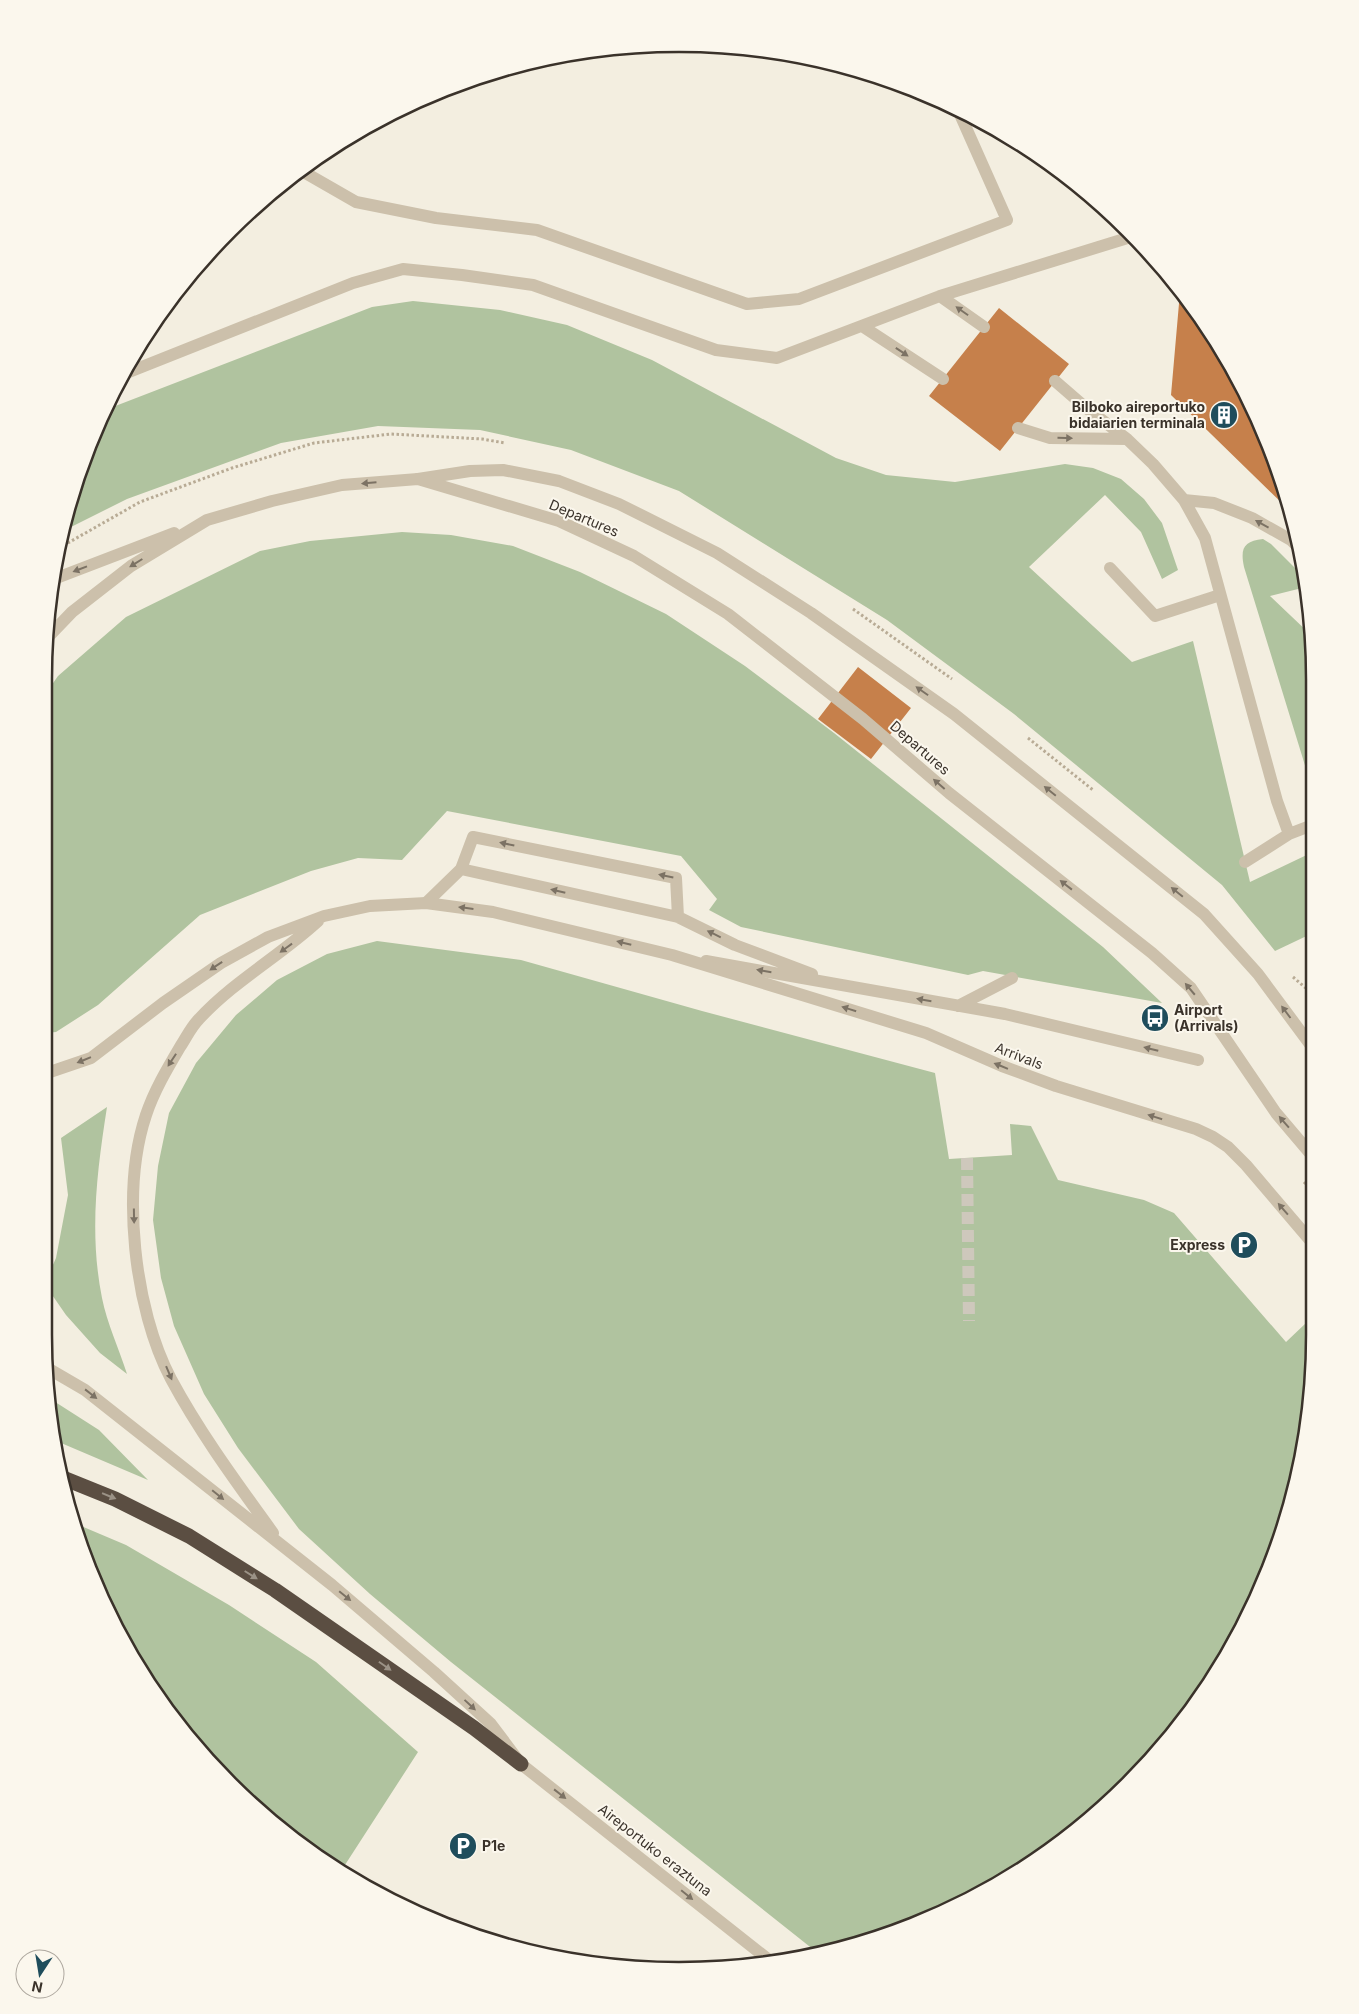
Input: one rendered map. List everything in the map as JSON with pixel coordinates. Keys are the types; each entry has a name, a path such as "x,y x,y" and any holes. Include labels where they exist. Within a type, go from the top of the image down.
{"highway":[{"path":"70,1481 115,1499 197,1541 283,1596 474,1728 521,1764"}],"street":[{"path":"308,175 356,202 436,218 537,230 747,304 799,298 1007,220 963,120"},
{"path":"135,370 352,283 403,269 533,285 716,350 777,358 940,296 1125,239"},
{"path":"940,296 984,327"},
{"path":"862,326 942,379"},
{"path":"1055,381 1127,439 1153,464 1184,500 1205,538 1277,801 1289,834"},
{"path":"1018,428 1050,438 1127,439"},
{"path":"62,576 207,520 272,501 342,485 418,479 470,471 504,470 559,482 619,504 718,553 811,613 954,714 1204,914 1258,974 1306,1039"},
{"name":"Departures","path":"418,479 559,521 634,556 728,614 863,719 949,793 1152,953 1191,988 1276,1113 1306,1148"},
{"path":"1184,500 1214,503 1252,518 1290,539"},
{"path":"55,630 72,612 131,566 207,520"},
{"path":"1110,568 1155,616 1220,595"},
{"path":"1245,862 1289,834 1306,827"},
{"path":"426,903 461,869 473,837 676,878 678,918"},
{"path":"461,869 678,918 735,944 840,985"},
{"path":"52,1071 90,1058 221,962 268,937 324,916 370,906 426,903 493,912 672,955 1005,1014 1198,1060"},
{"path":"282,1546 208,1441 170,1378 148,1319 134,1249 136,1159 146,1115 164,1073 198,1020 227,993 295,941 324,916"},
{"name":"Arrivals","path":"672,955 926,1034 1056,1086 1196,1129 1228,1147 1306,1236"},
{"path":"958,1006 1012,978"},
{"path":"54,1372 85,1390 282,1546"},
{"name":"Aireportuko eraztuna","path":"282,1546 434,1672 491,1724 521,1764 763,1956"}],"green space":[{"path":"413,301 500,310 567,325 652,360 836,458 886,475 955,482 1065,464 1093,468 1121,479 1144,499 1162,523 1178,570 1162,579 1141,532 1105,495 1029,567 1132,662 1193,641 1250,882 1306,855 1306,936 1275,951 1222,885 1014,714 887,620 679,491 571,450 480,430 378,426 281,443 127,499 72,527 86,478 115,406 372,307"},
{"path":"402,532 451,535 513,546 580,572 666,614 745,666 834,733 1103,947 1162,1003 983,971 968,975 741,927 709,910 717,899 681,856 447,811 402,860 358,858 311,871 200,915 98,1005 56,1032 52,1032 52,685 58,676 126,617 260,551 310,541"},
{"path":"1263,539 1271,544 1296,569 1299,589 1270,596 1304,628 1306,769 1244,567 1243,550 1248,544"},
{"path":"377,941 521,960 702,1011 935,1073 949,1159 1012,1155 1010,1124 1031,1126 1058,1180 1144,1200 1174,1213 1286,1342 1306,1323 1305,1376 1294,1457 1285,1497 1259,1574 1242,1612 1201,1683 1151,1748 1093,1806 1028,1856 957,1897 881,1928 810,1947 451,1662 370,1594 299,1529 238,1448 204,1394 174,1326 161,1278 153,1220 158,1166 169,1113 196,1063 236,1015 277,980 327,954"},
{"path":"107,1107 96,1202 96,1250 104,1307 127,1374 100,1353 66,1315 52,1295 52,1267 56,1258 68,1195 61,1138"},
{"path":"57,1403 99,1430 148,1480 63,1444"},
{"path":"83,1527 126,1545 229,1605 316,1662 418,1752 345,1865 331,1856 266,1806 236,1778 182,1716 158,1683 117,1612 100,1574"}],"building":[{"name":"Bilboko aireportuko bidaiarien terminala","path":"1179,301 1201,331 1242,402 1259,440 1280,501 1171,395"},
{"path":"999,308 1069,364 1000,451 929,396"},
{"path":"858,667 911,708 871,759 818,719"}],"tunnel":[{"path":"967,1158 969,1321"}],"place":[{"name":"Bilboko aireportuko bidaiarien terminala","path":"1224,415"},
{"name":"Airport (Arrivals)","path":"1155,1018"},
{"name":"Express","path":"1244,1245"},
{"name":"P1e","path":"463,1846"}]}
